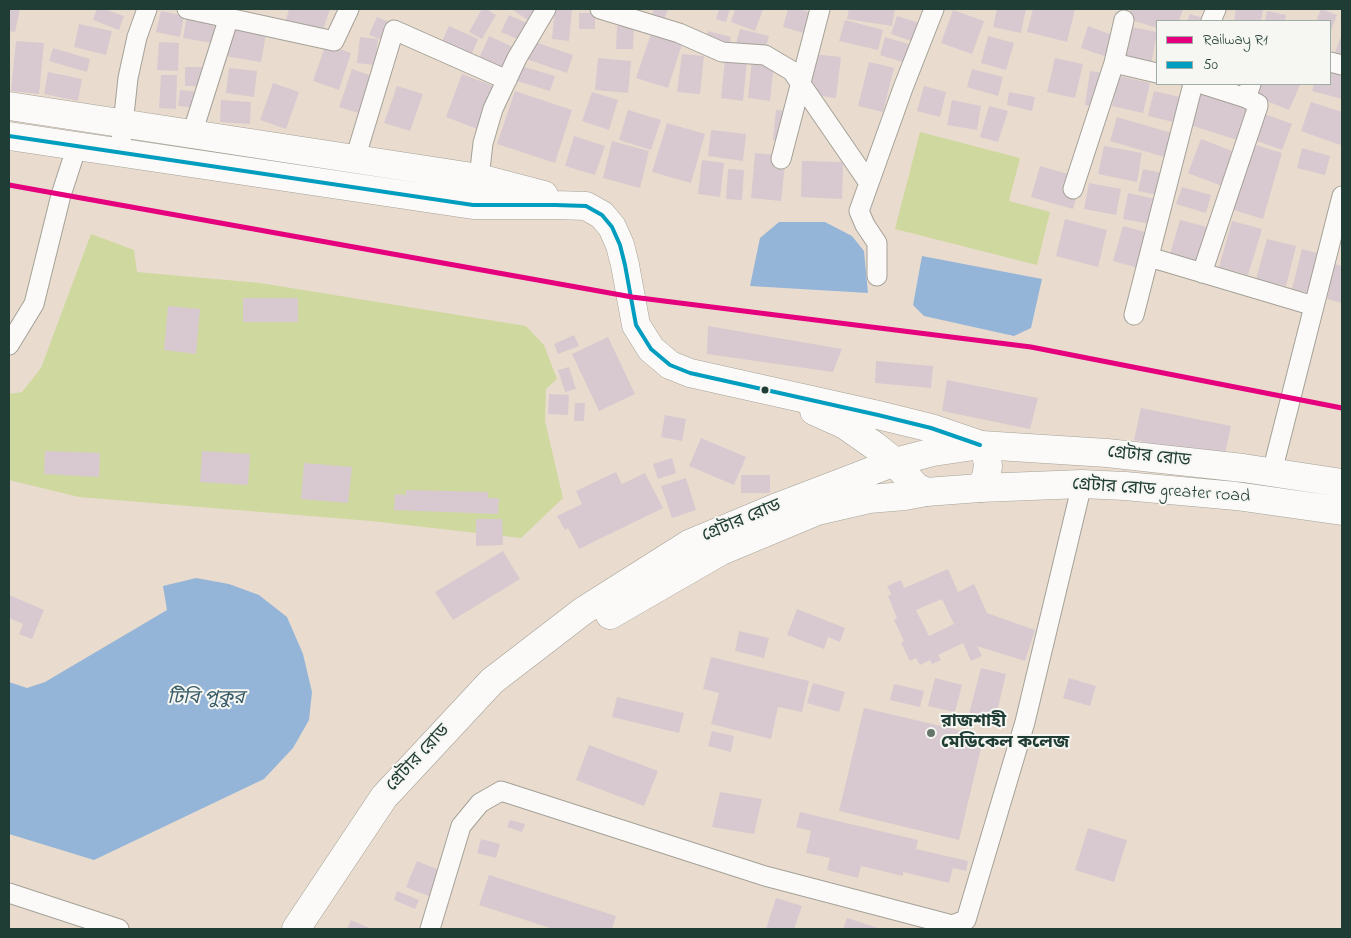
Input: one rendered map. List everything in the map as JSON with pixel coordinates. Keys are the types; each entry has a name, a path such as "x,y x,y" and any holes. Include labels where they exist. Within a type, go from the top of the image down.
{"main road":[{"path":"9,106 479,178 586,206 602,215 612,227 620,245 625,264 636,325 651,349 670,365 690,373 763,388 931,428 982,445 986,452 988,466 986,476 980,488"},
{"path":"9,136 473,204 586,206"},
{"path":"763,388 845,425 876,446 895,462 916,486 926,492"},
{"name":"গ্রেটার রোড","path":"296,929 384,797 492,681 583,611 689,544 780,506 895,462 933,452 982,445 1107,453 1272,472 1342,483"},
{"name":"গ্রেটার রোড greater road","path":"980,488 1082,484 1125,486 1236,496 1342,511"},
{"name":"গ্রেটার রোড","path":"317,929 405,799 517,683 602,620 721,551 817,511 869,498 980,488"}],"street":[{"path":"120,152 128,78 137,37 147,9"},
{"path":"187,9 334,41 350,9"},
{"path":"479,178 483,144 493,109 517,58 546,9"},
{"path":"600,9 654,17 679,33 722,52 765,55 792,71 869,182"},
{"path":"781,159 820,9"},
{"path":"877,276 877,242 865,225 859,211 903,88 934,9"},
{"path":"192,134 229,17"},
{"path":"1073,189 1114,63 1124,20"},
{"path":"356,159 394,30 507,80"},
{"path":"1114,63 1156,73"},
{"path":"1134,315 1193,85"},
{"path":"1202,273 1258,106 1249,91 1209,85"},
{"path":"9,346 34,304 60,195 77,146"},
{"path":"1272,472 1342,196"},
{"path":"1149,257 1314,306"},
{"path":"430,929 461,826 480,803 500,792 765,876 952,927 966,920 1025,722 1082,484"},
{"path":"9,893 119,929"}],"green space":[{"path":"920,132 1020,158 1009,201 1050,212 1037,265 895,229"},
{"path":"91,234 134,250 137,272 260,283 526,326 544,345 557,379 546,389 545,421 563,498 521,538 371,521 79,497 9,480 9,394 22,392 41,368"}],"water":[{"path":"779,222 825,222 852,236 864,251 868,293 750,286 760,238"},
{"path":"922,256 1042,279 1031,328 1014,336 924,316 913,305"},
{"name":"টিবি পুকুর","path":"196,578 229,584 259,595 287,617 303,654 312,692 309,720 293,748 264,779 94,860 9,834 9,682 27,688 45,682 167,610 163,586"}],"building":[{"path":"9,9 20,9 15,32 9,31"},
{"path":"97,9 104,9 124,16 119,30 93,20"},
{"path":"289,9 330,9 319,42 283,31"},
{"path":"482,9 486,9 496,15 482,39 469,32"},
{"path":"511,9 535,9 528,20"},
{"path":"555,9 572,9 569,41 552,39"},
{"path":"654,9 668,9 662,25 649,21"},
{"path":"719,9 730,9 726,22 716,19"},
{"path":"735,9 763,9 755,31 731,22"},
{"path":"788,9 798,9 823,16 817,37 783,27"},
{"path":"849,9 895,9 892,26 847,19"},
{"path":"997,9 1026,9 1021,33 993,27"},
{"path":"1033,9 1075,9 1067,42 1027,32"},
{"path":"1131,9 1183,9 1179,20 1156,20 1156,28 1128,19"},
{"path":"1236,9 1263,10 1261,20 1234,20"},
{"path":"1321,9 1337,15 1331,30 1331,20 1316,20"},
{"path":"953,10 984,21 972,54 941,43"},
{"path":"161,11 184,16 180,37 156,32"},
{"path":"1267,11 1286,15 1285,20 1265,20"},
{"path":"579,13 595,13 595,29 579,29"},
{"path":"1190,14 1209,20 1187,20"},
{"path":"509,15 531,25 524,42 501,32"},
{"path":"187,16 221,22 217,44 183,38"},
{"path":"897,16 929,26 923,45 891,34"},
{"path":"377,17 403,28 396,45 369,35"},
{"path":"845,20 883,30 878,50 839,41"},
{"path":"79,24 112,31 106,55 74,47"},
{"path":"449,26 478,39 468,63 438,50"},
{"path":"617,26 634,26 633,49 616,49"},
{"path":"1088,26 1115,36 1107,57 1081,48"},
{"path":"1127,26 1156,32 1151,65 1120,58"},
{"path":"229,28 266,34 261,62 225,56"},
{"path":"653,28 684,38 668,88 636,78"},
{"path":"740,29 769,36 763,58 734,51"},
{"path":"708,31 731,37 726,58 702,52"},
{"path":"1342,34 1342,61 1333,58"},
{"path":"489,36 513,47 500,76 476,65"},
{"path":"988,36 1014,43 1006,70 981,63"},
{"path":"360,37 378,39 375,65 357,63"},
{"path":"885,37 918,47 912,65 880,55"},
{"path":"16,41 44,43 39,94 11,91"},
{"path":"532,41 573,55 567,73 526,59"},
{"path":"159,42 179,43 178,71 157,70"},
{"path":"326,44 351,53 339,90 313,81"},
{"path":"53,48 90,59 87,72 49,61"},
{"path":"682,54 704,56 700,94 677,92"},
{"path":"813,54 841,57 836,98 808,94"},
{"path":"598,58 631,61 628,93 595,90"},
{"path":"1055,58 1083,64 1075,98 1047,92"},
{"path":"725,60 747,62 743,101 721,98"},
{"path":"752,60 774,63 770,101 748,98"},
{"path":"869,62 894,68 883,112 858,106"},
{"path":"521,66 555,76 550,91 517,81"},
{"path":"185,67 203,67 203,86 185,86"},
{"path":"229,68 257,71 254,97 226,93"},
{"path":"352,69 378,78 365,115 339,107"},
{"path":"972,69 1003,77 998,96 967,87"},
{"path":"1331,69 1342,73 1342,99 1312,91 1314,85 1331,85"},
{"path":"1090,71 1110,74 1105,108 1085,105"},
{"path":"48,72 82,79 78,101 44,94"},
{"path":"462,74 496,87 480,130 446,117"},
{"path":"161,75 177,75 176,109 159,108"},
{"path":"1119,76 1150,83 1143,113 1112,106"},
{"path":"273,83 299,92 286,129 260,120"},
{"path":"1257,85 1300,85 1289,110 1252,95"},
{"path":"397,86 423,94 410,131 384,123"},
{"path":"924,86 946,92 940,117 917,111"},
{"path":"1199,87 1249,103 1237,140 1187,124"},
{"path":"180,90 200,92 198,108 178,106"},
{"path":"515,91 572,110 555,163 497,144"},
{"path":"1154,91 1188,99 1182,124 1148,116"},
{"path":"592,92 618,100 609,130 582,121"},
{"path":"1009,92 1035,97 1032,111 1007,105"},
{"path":"221,100 251,102 250,124 220,122"},
{"path":"952,100 981,106 977,130 947,125"},
{"path":"1311,102 1342,112 1342,138 1340,145 1301,131"},
{"path":"989,106 1008,111 998,142 980,137"},
{"path":"628,110 661,120 651,150 619,140"},
{"path":"776,110 797,112 794,142 773,140"},
{"path":"1259,112 1292,124 1282,150 1249,138"},
{"path":"1117,117 1175,134 1168,158 1110,141"},
{"path":"667,123 705,134 691,183 652,172"},
{"path":"711,130 746,134 743,161 708,156"},
{"path":"574,136 605,146 595,175 565,166"},
{"path":"1201,139 1240,154 1227,188 1188,173"},
{"path":"612,141 649,151 640,188 603,178"},
{"path":"1249,143 1282,153 1263,219 1230,209"},
{"path":"1104,146 1142,153 1137,182 1098,174"},
{"path":"1302,148 1330,156 1325,175 1297,168"},
{"path":"755,153 786,156 781,201 751,198"},
{"path":"702,160 724,163 720,197 698,194"},
{"path":"802,161 843,162 842,199 801,197"},
{"path":"1040,166 1082,178 1073,209 1031,197"},
{"path":"728,169 744,170 742,200 726,199"},
{"path":"1143,169 1172,175 1167,197 1138,191"},
{"path":"1089,183 1121,189 1116,215 1084,209"},
{"path":"1182,187 1211,195 1206,213 1176,204"},
{"path":"1128,193 1160,200 1155,225 1123,219"},
{"path":"1065,219 1107,230 1098,267 1056,256"},
{"path":"1180,220 1215,229 1204,271 1168,261"},
{"path":"1232,221 1262,229 1248,275 1219,267"},
{"path":"1123,226 1152,234 1142,269 1113,261"},
{"path":"1267,239 1296,246 1286,286 1256,279"},
{"path":"1302,249 1324,255 1314,294 1292,289"},
{"path":"1334,264 1342,266 1342,303 1327,299"},
{"path":"243,298 298,298 298,322 243,322"},
{"path":"168,306 200,309 196,354 164,350"},
{"path":"708,326 842,349 833,372 707,354"},
{"path":"574,335 579,346 558,354 554,344"},
{"path":"608,337 635,394 599,411 572,354"},
{"path":"876,361 933,366 931,388 875,383"},
{"path":"569,367 576,389 565,392 558,370"},
{"path":"947,380 1038,398 1030,429 942,411"},
{"path":"549,394 569,395 568,415 548,414"},
{"path":"575,403 585,403 584,421 574,421"},
{"path":"1141,408 1231,426 1224,458 1134,440"},
{"path":"665,415 686,419 682,441 661,437"},
{"path":"701,438 746,457 734,485 689,466"},
{"path":"45,451 100,453 99,477 44,474"},
{"path":"202,451 250,454 248,485 200,482"},
{"path":"672,458 676,473 658,479 653,464"},
{"path":"304,463 352,467 348,503 301,499"},
{"path":"616,472 622,484 645,473 663,508 579,549 568,528 565,530 557,516 582,504 576,491"},
{"path":"741,475 770,475 770,493 741,493"},
{"path":"686,478 696,510 672,518 661,486"},
{"path":"406,490 488,492 488,498 499,498 498,514 394,510 395,494 406,495"},
{"path":"476,519 502,519 503,545 476,546"},
{"path":"503,551 520,579 453,620 435,592"},
{"path":"948,569 958,592 974,584 987,613 1035,630 1025,661 977,646 982,656 971,661 963,643 938,655 941,660 932,664 930,660 920,665 916,658 910,661 901,643 904,641 894,620 897,618 888,596 891,594 887,586 901,580 904,588","holes":["942,599 954,624 929,636 916,610"]},
{"path":"9,595 44,610 32,639 19,634 23,624 9,618"},
{"path":"797,609 845,628 840,642 828,637 824,649 787,635"},
{"path":"739,631 769,638 764,658 735,651"},
{"path":"711,657 809,681 802,712 778,707 771,739 711,724 719,693 703,689"},
{"path":"981,668 1006,674 995,720 969,714"},
{"path":"935,678 962,685 955,712 928,706"},
{"path":"1069,678 1096,686 1090,706 1063,698"},
{"path":"813,683 845,692 839,712 807,703"},
{"path":"894,684 924,691 920,707 890,700"},
{"path":"617,697 684,713 679,733 612,717"},
{"path":"864,708 984,736 959,840 839,811"},
{"path":"712,731 734,736 731,752 708,746"},
{"path":"589,745 658,771 644,806 576,780"},
{"path":"720,792 762,799 754,834 712,827"},
{"path":"800,812 918,840 916,849 968,861 966,871 953,868 949,883 903,872 903,876 861,866 858,878 827,870 830,858 806,853 811,831 796,827"},
{"path":"510,820 525,824 522,832 507,827"},
{"path":"1088,828 1127,840 1114,882 1075,870"},
{"path":"481,839 500,844 496,858 477,853"},
{"path":"417,861 444,872 433,898 406,887"},
{"path":"489,875 616,916 612,929 553,929 479,905"},
{"path":"397,891 419,900 415,909 394,900"},
{"path":"776,898 802,906 794,929 766,929"},
{"path":"847,918 881,929 843,929"},
{"path":"351,920 369,928 369,929 347,929"}],"rail line":[{"name":"R1","path":"9,185 632,297 1031,347 1342,408"}],"transit line":[{"name":"50","path":"9,136 473,205 586,206 602,215 612,227 620,245 625,265 636,325 651,349 670,365 690,373 931,428 980,445"}],"place":[{"name":"রাজশাহী মেডিকেল কলেজ","path":"931,733"}]}
